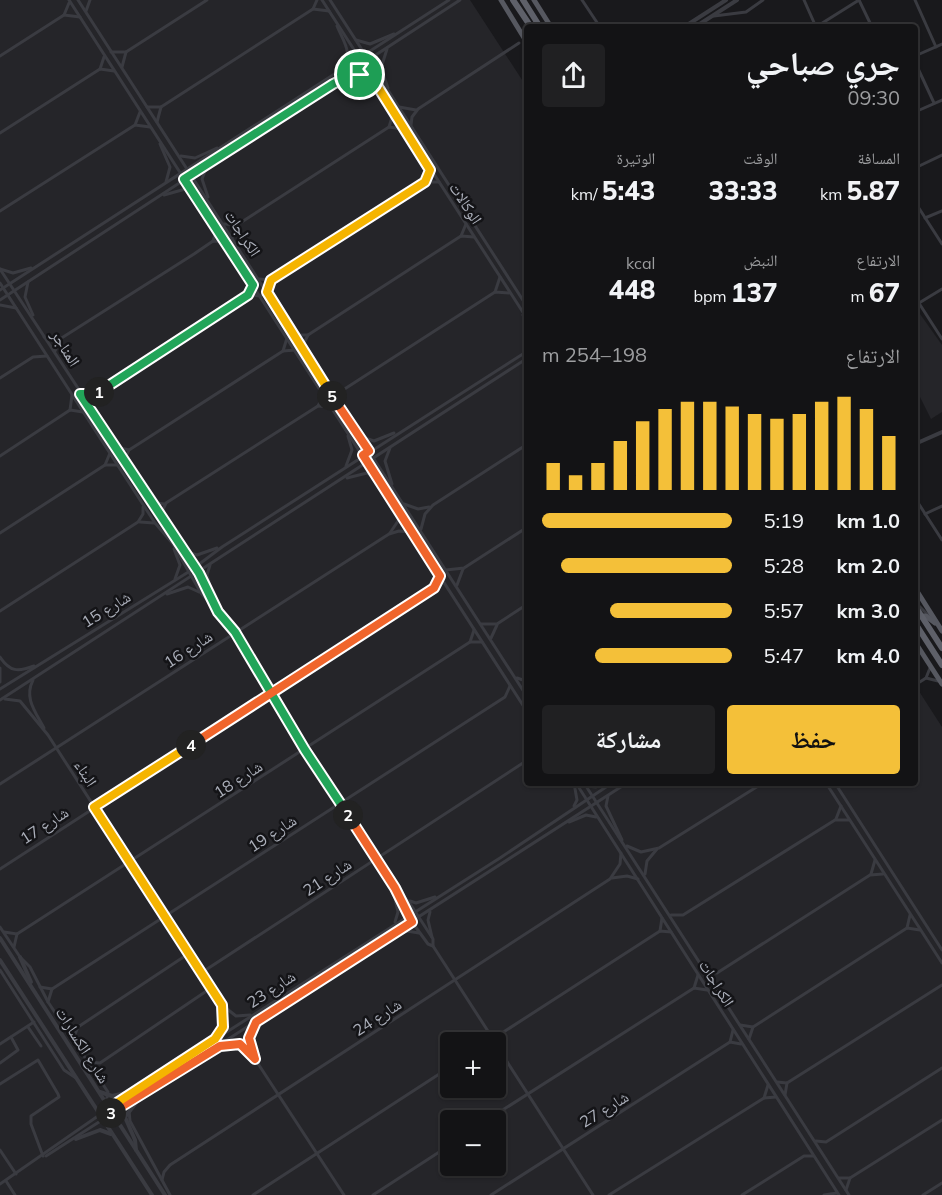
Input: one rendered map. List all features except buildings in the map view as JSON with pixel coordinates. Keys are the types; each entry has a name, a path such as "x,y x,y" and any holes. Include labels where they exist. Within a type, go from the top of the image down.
{"highway":[{"path":"513,0 529,24"},
{"path":"523,0 538,24"},
{"path":"918,610 942,648"},
{"path":"918,628 942,665"}],"main road":[{"path":"534,0 549,24"},
{"path":"504,2 524,37"},
{"path":"918,593 940,628"},
{"path":"918,616 926,616 940,628"},
{"path":"918,647 941,683"}],"street":[{"name":"الكراجات","path":"69,0 524,707"},
{"path":"0,56 64,15 69,0"},
{"name":"الكراجات","path":"78,0 524,692"},
{"path":"86,13 90,0"},
{"path":"111,52 126,52 207,0"},
{"path":"147,107 161,107 313,9 320,0"},
{"name":"الوكالات","path":"320,0 360,58 524,314"},
{"name":"الوكالات","path":"330,0 524,302"},
{"path":"2,289 449,0"},
{"path":"0,300 460,0"},
{"path":"582,0 598,24"},
{"path":"689,24 726,0"},
{"path":"700,24 737,0"},
{"path":"712,16 746,12 763,0"},
{"path":"804,0 815,24"},
{"path":"821,24 859,0 871,24"},
{"path":"916,0 936,47"},
{"path":"313,9 329,11"},
{"path":"64,15 80,17"},
{"name":"الوكالات","path":"335,20 348,54 345,64 337,72"},
{"path":"356,39 370,44 401,31"},
{"path":"411,127 412,117 418,109 519,43"},
{"path":"918,56 942,44"},
{"name":"الوكالات","path":"388,47 381,68 389,93"},
{"path":"122,67 126,52"},
{"path":"0,133 100,69 105,55"},
{"path":"918,68 934,103"},
{"path":"100,69 115,71"},
{"path":"333,84 351,75 360,75 378,87"},
{"path":"918,111 942,100"},
{"path":"397,105 408,110 418,109"},
{"path":"157,122 161,107"},
{"path":"0,212 135,125 140,110"},
{"path":"390,127 393,112"},
{"path":"135,125 152,128"},
{"path":"232,238 237,225 390,127 405,129"},
{"name":"الكراجات","path":"158,139 170,167 165,183"},
{"path":"178,154 195,158 221,147"},
{"path":"918,167 942,155"},
{"name":"الكراجات","path":"209,164 202,179 209,201"},
{"path":"425,182 430,170"},
{"path":"259,279 271,280 425,182 439,182"},
{"path":"159,196 183,188 190,189"},
{"path":"918,207 942,244"},
{"path":"925,218 942,211"},
{"path":"223,224 237,225"},
{"path":"302,347 308,335 461,236 466,224"},
{"path":"213,241 217,229"},
{"path":"461,236 474,237"},
{"path":"54,352 60,339 213,241 226,242"},
{"path":"0,269 13,273 36,267"},
{"name":"المناجر","path":"0,269 180,548 199,573 214,601"},
{"path":"495,292 500,277"},
{"path":"267,292 271,280"},
{"name":"المناجر","path":"28,281 25,297 34,320"},
{"name":"المناجر","path":"0,283 143,505 173,544 201,592 235,632 305,750 390,881 407,900 433,939"},
{"path":"80,394 95,394 248,295 253,285"},
{"path":"942,289 919,303 942,339"},
{"path":"337,403 343,390 495,292 510,293"},
{"path":"248,295 261,296"},
{"path":"0,305 17,308"},
{"name":"الوكالات","path":"520,307 524,318"},
{"path":"295,335 308,335"},
{"path":"45,338 60,339"},
{"path":"283,351 287,338"},
{"path":"33,357 39,344"},
{"path":"124,461 129,450 283,351 295,350"},
{"name":"شارع 15","path":"0,689 190,572 222,546 524,353"},
{"path":"0,378 33,357 47,356"},
{"name":"شارع 15","path":"0,701 35,676 193,577 212,562 524,361"},
{"path":"329,390 343,390"},
{"path":"70,410 72,393"},
{"path":"90,408 95,394"},
{"path":"160,516 166,503 318,406 324,395"},
{"path":"318,406 332,407"},
{"path":"0,456 70,410 84,412"},
{"name":"الكراجات","path":"345,467 352,450 347,431"},
{"name":"شارع 15","path":"359,435 374,441 399,432"},
{"path":"918,443 942,432"},
{"name":"الكراجات","path":"391,446 385,461 393,489"},
{"path":"421,531 425,514 434,505 524,446"},
{"path":"115,447 129,450"},
{"path":"105,465 110,453"},
{"path":"0,533 105,465 117,465"},
{"name":"شارع 15","path":"343,479 367,473 381,483"},
{"path":"151,502 166,503"},
{"path":"918,503 942,540"},
{"path":"402,504 418,509 434,505"},
{"path":"0,611 138,522 143,514 143,505"},
{"path":"925,514 942,506"},
{"path":"389,534 398,521 400,512"},
{"path":"138,522 155,523"},
{"path":"457,587 458,575 464,568 524,529"},
{"name":"شارع 16","path":"0,784 389,534 402,531 412,532"},
{"path":"173,544 180,565 175,580"},
{"name":"شارع 15","path":"180,548 197,555 222,546"},
{"name":"المناجر","path":"212,562 207,574 218,612"},
{"path":"446,570 464,568"},
{"path":"440,576 434,588 448,588"},
{"name":"شارع 15","path":"159,597 184,587 201,592"},
{"name":"شارع 17","path":"0,868 434,588"},
{"path":"481,624 497,624 524,606"},
{"path":"918,608 940,628"},
{"path":"491,640 497,624"},
{"path":"473,627 470,642 484,643"},
{"name":"شارع 18","path":"17,934 470,642"},
{"path":"0,657 10,669 16,671 42,663"},
{"path":"918,683 926,678 930,666"},
{"path":"0,668 0,682"},
{"name":"البناء","path":"35,676 28,689 28,698 48,735"},
{"path":"515,677 524,680"},
{"path":"926,678 941,683"},
{"path":"510,685 505,697 518,698"},
{"name":"شارع 19","path":"52,989 505,697"},
{"name":"البناء","path":"0,701 9,698 20,701 57,747 128,863 222,1005"},
{"name":"شارع 21","path":"201,973 524,762"},
{"name":"الكراجات","path":"570,811 578,800 576,786"},
{"name":"الكراجات","path":"577,786 839,1194"},
{"name":"الكراجات","path":"585,786 849,1195"},
{"name":"شارع 23","path":"29,1166 100,1114 107,1106 440,896 607,786"},
{"name":"شارع 23","path":"0,1183 76,1139 622,786"},
{"path":"645,876 648,861 659,848 758,786"},
{"path":"828,786 942,963"},
{"path":"837,786 942,950"},
{"name":"الكراجات","path":"609,794 606,806 624,843"},
{"path":"835,820 841,806"},
{"name":"شارع 23","path":"564,823 589,815 599,819"},
{"path":"669,915 683,915 835,820 849,820"},
{"path":"624,843 641,852 659,848"},
{"path":"610,879 620,864 621,853"},
{"path":"870,875 875,860"},
{"path":"705,972 717,973 870,875 885,875"},
{"path":"610,879 621,876 638,879"},
{"name":"شارع 24","path":"162,1180 164,1172 170,1165 610,879"},
{"name":"المناجر","path":"390,881 398,916 392,926"},
{"name":"المناجر","path":"395,888 408,916 421,934 434,946 488,1032"},
{"name":"شارع 23","path":"407,900 416,903 440,896"},
{"name":"المناجر","path":"431,910 428,920 434,946"},
{"path":"678,928 683,915"},
{"path":"907,928 910,915"},
{"path":"660,931 662,917"},
{"path":"0,927 20,957 32,986"},
{"path":"749,1040 753,1027 907,928 920,930"},
{"path":"394,934 407,931 421,934"},
{"path":"506,1034 660,931 672,933"},
{"path":"4,932 17,934 14,947"},
{"name":"شارع الكسارات","path":"0,938 165,1195"},
{"path":"64,1026 78,1027 188,954"},
{"path":"20,957 30,967 48,1002 110,1096 107,1106"},
{"name":"شارع الكسارات","path":"0,960 152,1195"},
{"path":"0,968 9,974"},
{"path":"0,968 64,1070 77,1078"},
{"path":"713,985 717,973"},
{"path":"503,1110 694,988 698,975"},
{"path":"776,1081 787,1083 942,985"},
{"path":"39,986 52,989 48,1002"},
{"path":"88,1062 100,1063 211,988"},
{"path":"694,988 707,990"},
{"path":"222,1005 236,1016 252,1015"},
{"path":"215,1039 223,1027 222,1005"},
{"path":"0,1044 34,1022"},
{"path":"255,1059 249,1038 256,1022"},
{"path":"739,1025 753,1027"},
{"path":"28,1027 41,1046"},
{"path":"74,1041 78,1027"},
{"path":"733,1030 730,1042 742,1044"},
{"path":"0,1063 18,1050 11,1037"},
{"name":"شارع 27","path":"491,1195 730,1042"},
{"path":"220,1046 240,1044 255,1059 344,1195"},
{"path":"0,1084 38,1060 59,1097 31,1116 31,1124 43,1155"},
{"name":"المناجر","path":"506,1060 593,1195"},
{"path":"822,1154 826,1142 942,1068"},
{"path":"253,1195 440,1074"},
{"path":"785,1095 787,1083"},
{"path":"764,1098 768,1085"},
{"path":"98,1091 110,1096 134,1091"},
{"path":"136,1151 135,1140 125,1119 129,1110 142,1095"},
{"path":"609,1195 764,1098 776,1097"},
{"path":"129,1110 130,1121 170,1195"},
{"path":"837,1177 850,1178 942,1120"},
{"path":"76,1139 100,1130 107,1132 116,1140"},
{"path":"814,1140 826,1142"},
{"path":"804,1156 807,1145"},
{"path":"0,1150 16,1174"},
{"path":"373,1195 440,1151"},
{"path":"742,1195 804,1156 815,1157"},
{"path":"846,1190 850,1178"},
{"path":"6,1180 15,1195"},
{"path":"831,1183 826,1194 839,1194"},
{"path":"923,1195 942,1183"}],"shaded area":[{"path":"0,0 470,0 524,83 524,786 918,786 918,690 942,727 942,1195 0,1195"},
{"path":"918,311 942,345 942,412 931,419 918,393"}],"route":[{"path":"360,75 351,75 333,84 184,179 253,285 248,295 95,394 80,394 180,548 199,573 218,612 235,632 272,693 305,750 395,888 412,922 256,1022 249,1038 255,1059 240,1044 220,1046 112,1114 109,1108 215,1039 222,1032 224,1018 222,1005 128,863 94,807 272,693 434,588 440,576 363,455 369,451 267,292 271,280 425,182 430,170 378,87 365,76 360,75"}]}
